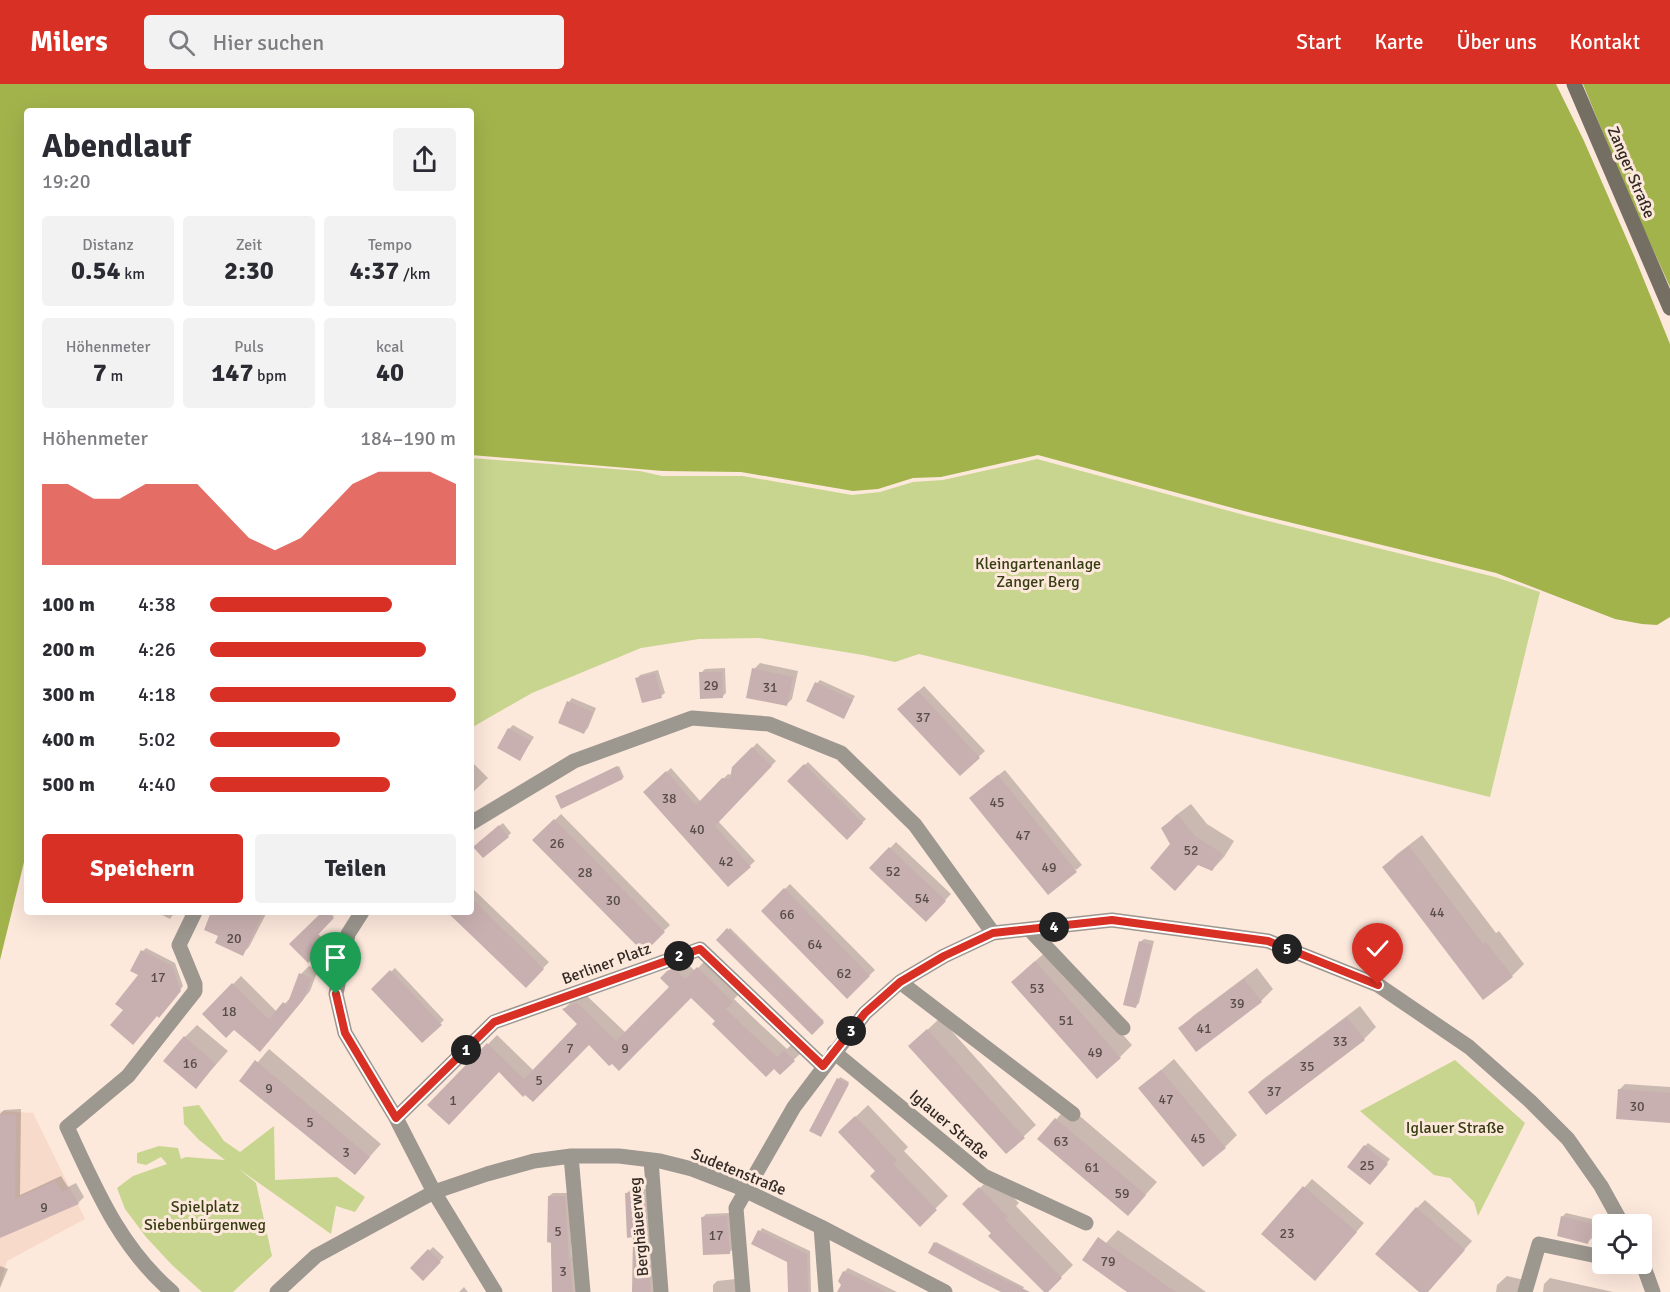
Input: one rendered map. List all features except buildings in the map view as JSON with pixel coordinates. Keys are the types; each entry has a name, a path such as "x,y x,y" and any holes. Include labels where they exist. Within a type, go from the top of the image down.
{"street":[{"name":"Zanger Straße","path":"1574,84 1670,308"},
{"path":"474,821 574,761 692,718 769,724 841,753 915,825 993,933"},
{"path":"172,1292 151,1274 122,1238 96,1190 67,1127 128,1076 195,991 195,984 179,945 194,915"},
{"path":"360,915 348,934 336,994 345,1033 396,1118 434,1192 495,1292"},
{"path":"743,1292 736,1208 794,1107 865,1013 900,982 944,956 993,933 1112,920 1268,941 1378,985 1469,1047 1530,1101 1568,1139 1601,1185 1617,1214"},
{"path":"1030,930 1123,1028"},
{"name":"Berliner Platz","path":"396,1118 494,1022 700,949 823,1066"},
{"path":"900,982 1073,1114"},
{"name":"Iglauer Straße","path":"834,1052 984,1176 1086,1223"},
{"path":"571,1156 583,1292"},
{"name":"Sudetenstraße","path":"277,1292 316,1256 434,1192 534,1161 571,1156 619,1156 692,1169 746,1190 945,1292"},
{"name":"Berghäuerweg","path":"651,1160 661,1292"},
{"path":"821,1227 826,1292"},
{"path":"1525,1292 1539,1244 1592,1255"},
{"path":"1645,1274 1653,1292"}],"shaded area":[{"path":"0,1111 33,1113 85,1219 7,1261 0,1286"}],"green space":[{"path":"0,84 1556,84 1584,141 1670,344 1670,617 1657,625 1615,619 1496,573 1240,510 1038,455 941,477 913,478 878,489 853,491 741,472 663,471 474,455 474,108 24,108 24,862 0,960"},
{"path":"1583,84 1670,84 1670,287 1628,194"},
{"name":"Kleingartenanlage Zanger Berg","path":"474,458 640,471 662,476 743,476 852,495 880,492 913,482 943,480 1037,459 1248,516 1495,577 1540,592 1490,797 919,654 895,662 759,638 699,639 641,648 532,693 474,726"},
{"name":"Iglauer Straße","path":"1455,1060 1525,1123 1478,1216 1474,1202 1450,1178 1434,1175 1360,1111"},
{"name":"Spielplatz Siebenbürgenweg","path":"199,1105 224,1141 240,1152 274,1126 275,1180 337,1177 365,1197 355,1212 336,1206 331,1234 239,1169 256,1183 272,1256 233,1292 202,1292 146,1237 125,1209 117,1188 133,1176 167,1164 161,1157 146,1165 137,1163 137,1153 159,1146 178,1148 181,1159 186,1157 225,1160 199,1140 184,1124 183,1107"}],"route":[{"path":"336,994 345,1033 396,1118 494,1022 700,949 823,1066 865,1013 900,982 944,956 993,933 1112,920 1268,941 1378,985"}]}
